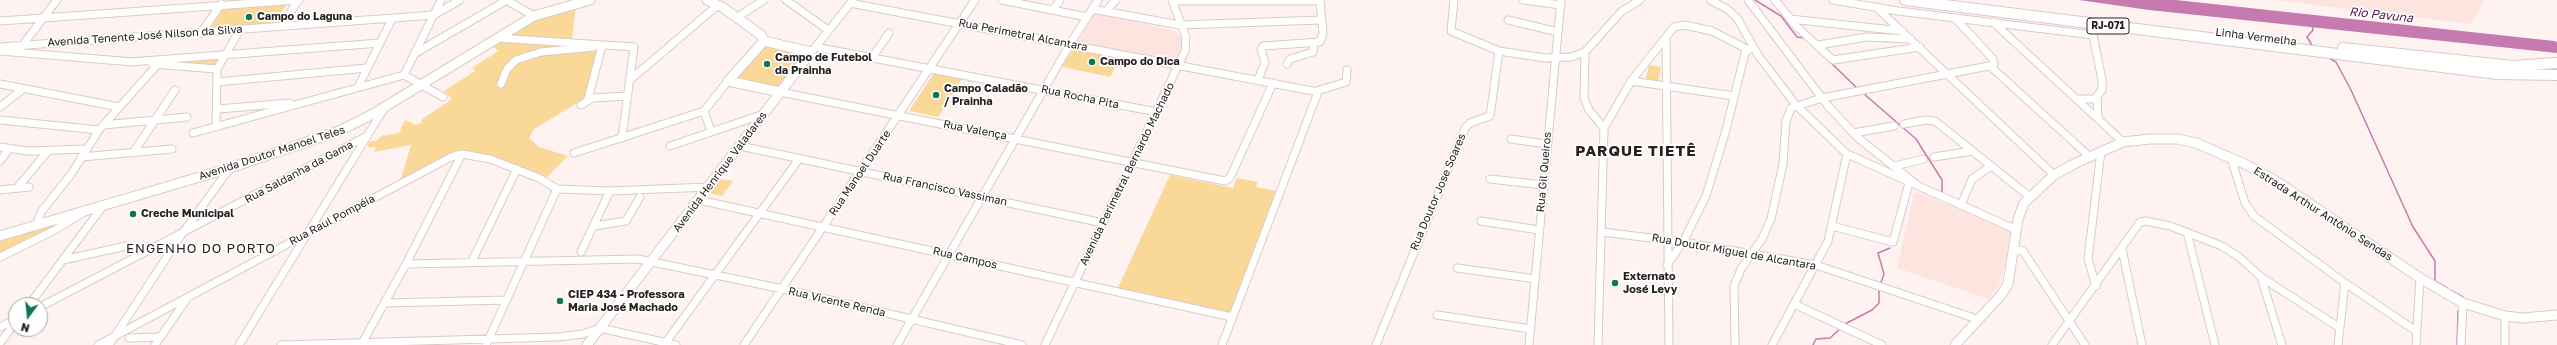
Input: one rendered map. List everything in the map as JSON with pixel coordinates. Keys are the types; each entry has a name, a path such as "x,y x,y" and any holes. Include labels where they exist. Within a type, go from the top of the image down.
{"highway":[{"name":"Linha Vermelha","path":"1905,0 2308,47 2324,46 2517,66 2557,63"},
{"name":"Linha Vermelha","path":"1956,0 2308,47 2331,53 2414,63"},
{"path":"2414,63 2502,65"},
{"path":"2414,63 2498,74 2557,75"}],"main road":[{"name":"Avenida Doutor Manoel Teles","path":"0,236 230,168 339,131 385,107 495,38 534,16 586,0"},
{"path":"707,0 718,5 761,35 764,41"},
{"path":"764,41 813,50"},
{"path":"728,81 764,41"},
{"name":"Avenida Henrique Valadares","path":"586,345 813,50"},
{"name":"Rua Valença","path":"728,81 780,92"},
{"name":"Estrada Arthur Antônio Sendas","path":"1955,345 1977,319 2001,295 2008,284 2015,249 2020,211 2030,197 2054,175 2101,151 2123,142 2150,139 2178,139 2196,144 2231,158 2276,181 2420,278 2463,303 2505,316 2523,318 2557,315"}],"street":[{"path":"18,52 57,0"},
{"path":"0,21 222,3 298,0"},
{"path":"282,26 298,0"},
{"path":"404,75 441,0"},
{"path":"434,15 460,0"},
{"path":"414,54 507,0 534,16"},
{"path":"742,14 764,0"},
{"path":"786,0 828,30"},
{"name":"Rua Manoel Duarte","path":"744,345 862,172 975,0"},
{"path":"1002,0 1087,17"},
{"path":"1053,10 1060,0"},
{"path":"898,345 1070,44 1098,0"},
{"path":"1106,11 1116,0"},
{"path":"1172,0 1320,0 1322,38 1316,43 1313,52 1290,59 1287,64"},
{"name":"Avenida Perimetral Bernardo Machado","path":"1045,345 1180,65 1186,42 1172,0"},
{"path":"1454,0 1450,29 1499,51 1554,58 1576,56 1585,52 1622,12 1640,0"},
{"path":"1523,0 1561,2"},
{"path":"1710,0 1727,8 1737,18 1758,55 1796,105 1847,154 1888,174 1961,204 2017,230"},
{"path":"1748,0 1822,98 1853,133 1921,188"},
{"path":"1775,0 1790,19 1819,44 1833,60 1920,47"},
{"path":"1832,0 1877,8 2093,35 2102,80 2102,90 2098,93 2097,99 2098,117"},
{"name":"Avenida Henrique Valadares","path":"813,50 851,2"},
{"name":"Rua Perimetral Alcantara","path":"851,2 1316,91"},
{"name":"Rua Gil Queiros","path":"1529,345 1540,230 1542,185 1561,2"},
{"path":"201,32 222,3"},
{"path":"631,79 718,5"},
{"path":"1877,8 2054,175"},
{"path":"1092,9 1180,25 1322,20"},
{"name":"Avenida Tenente José Nilson da Silva","path":"0,47 434,15"},
{"path":"1735,345 1734,286 1741,269 1762,240 1771,219 1783,164 1786,121 1791,108 1796,105 1822,98 1869,91 1994,65 1993,59 1955,18"},
{"path":"358,87 392,19"},
{"path":"1790,19 1902,31"},
{"path":"1508,20 1558,32"},
{"path":"1993,22 2098,117 2123,142"},
{"path":"1598,345 1604,128 1631,81 1651,55 1666,40 1674,27 1685,25 1712,31 1758,55"},
{"path":"216,127 218,109 217,69 240,30"},
{"path":"872,58 889,33"},
{"path":"1819,44 1867,37 1911,39"},
{"path":"495,38 616,45 635,48 622,138"},
{"path":"1666,40 1666,240 1669,345"},
{"path":"130,62 380,43"},
{"path":"1258,80 1265,62 1261,49 1263,46 1316,43"},
{"path":"501,84 507,69 516,60 541,52 616,45"},
{"path":"602,46 584,102 628,96"},
{"path":"1667,265 1682,242 1706,196 1746,48"},
{"name":"Rua Rocha Pita","path":"813,50 930,68 1157,112"},
{"path":"0,51 217,69"},
{"name":"Rua Doutor Jose Soares","path":"1376,345 1465,128 1470,123 1490,116 1499,51"},
{"path":"1585,52 1584,98 1589,110 1604,128"},
{"path":"1651,55 1661,56 1667,61"},
{"path":"36,226 41,212 101,127 158,64"},
{"path":"1990,66 2090,157"},
{"path":"217,82 367,68"},
{"path":"1222,345 1316,91 1346,82 1348,78 1347,70"},
{"path":"193,133 404,75 443,97"},
{"path":"574,153 704,111 728,81"},
{"path":"1631,81 1734,96"},
{"name":"Rua Valença","path":"780,92 1222,180 1230,178 1273,83"},
{"path":"0,84 119,107"},
{"path":"0,107 23,89"},
{"path":"133,153 175,90"},
{"path":"2077,99 2097,99"},
{"path":"218,109 306,102"},
{"path":"239,345 385,107"},
{"path":"704,111 711,131"},
{"path":"670,146 764,114"},
{"path":"0,120 101,127 157,118 187,116"},
{"path":"1904,124 1932,120 2030,197"},
{"path":"1853,133 1894,126"},
{"name":"Rua Saldanha da Gama","path":"48,303 367,136"},
{"path":"1511,139 1546,144"},
{"name":"Rua Francisco Vassiman","path":"740,146 1103,223"},
{"path":"0,147 9,149 48,150 86,149"},
{"path":"0,161 9,149"},
{"path":"81,157 172,149"},
{"path":"17,188 48,150"},
{"path":"1934,157 1972,151"},
{"path":"2096,286 2088,258 2101,151"},
{"path":"362,344 386,303 462,154 473,154 516,169 557,189 610,191 709,187"},
{"name":"Rua Raul Pompéia","path":"98,345 451,157 462,154"},
{"path":"1772,345 1828,241 1847,154"},
{"path":"2231,158 2248,209 2257,219 2345,283 2416,331"},
{"path":"665,344 799,159"},
{"path":"1896,167 1923,159"},
{"path":"1961,204 1972,180 1991,166"},
{"path":"1888,174 1894,174 1896,167"},
{"path":"109,345 182,234 230,168"},
{"path":"471,262 516,169"},
{"path":"1490,179 1542,185"},
{"path":"1832,226 1888,242 1895,240 1909,183"},
{"path":"0,190 29,187"},
{"path":"488,342 557,189"},
{"path":"581,252 610,191"},
{"path":"594,226 626,222 640,197"},
{"name":"Rua Campos","path":"699,200 1232,317"},
{"path":"35,297 103,206"},
{"path":"0,257 63,226 87,210"},
{"path":"1481,221 1540,230"},
{"path":"2052,345 2096,286 2140,222 2159,223 2187,232 2231,251 2261,277 2340,328"},
{"name":"Rua Doutor Miguel de Alcantara","path":"1602,232 1682,242 1816,265 1977,319"},
{"path":"2187,232 2215,345"},
{"path":"63,260 126,246"},
{"path":"2015,249 2023,251 2030,260 2085,345"},
{"path":"2122,249 2142,345"},
{"name":"Rua Vicente Renda","path":"406,264 626,258 652,261 714,276 783,289 1022,345"},
{"path":"1457,268 1536,278"},
{"path":"2261,277 2282,345"},
{"path":"2416,345 2420,278"},
{"path":"2338,345 2345,283"},
{"path":"155,345 188,298"},
{"path":"386,303 507,300"},
{"path":"2461,345 2463,303"},
{"path":"1794,304 1882,345"},
{"path":"1437,315 1531,329"},
{"path":"2505,316 2505,345"},
{"path":"281,345 488,342 568,337 600,328 665,344 676,345"},
{"path":"0,343 8,332"},
{"path":"129,338 160,337"}],"shaded area":[{"path":"2079,0 2176,0 2554,41 2557,42 2557,53 2149,10"},
{"path":"2274,0 2485,0 2470,24"},
{"name":"Campo do Laguna","path":"286,5 274,25 210,29 223,9"},
{"path":"576,7 572,39 512,36 511,33 537,18"},
{"path":"1095,13 1173,30 1183,39 1184,45 1179,61 1174,62 1080,43 1078,41"},
{"path":"499,41 598,45 584,99 534,129 529,138 539,147 568,156 546,178 487,156 455,153 400,182 411,145 374,152 376,147 367,147 369,142 378,140 381,136 399,133 405,120 416,125 422,122 421,120 452,99 444,91 475,71 472,68 498,51 492,45"},
{"path":"763,45 809,53 781,88 739,79 740,73"},
{"name":"Campo do Dica","path":"1074,48 1121,57 1110,77 1062,67"},
{"path":"224,55 217,69 130,62"},
{"path":"1649,65 1661,67 1658,82 1646,79"},
{"name":"Campo Caladão / Prainha","path":"934,73 962,78 938,117 909,111"},
{"path":"1170,175 1233,188 1237,178 1258,182 1256,187 1277,191 1229,315 1117,290"},
{"path":"720,179 733,181 722,196 709,193"},
{"path":"1921,193 2011,232 2001,282 1988,299 1897,268 1914,194"},
{"path":"74,217 0,254 0,238"}],"waterway":[{"path":"1755,0 1781,16 1797,37 1804,38"},
{"path":"2312,25 2313,30 2307,37 2313,47"},
{"path":"2329,58 2336,62 2351,90 2413,227 2435,261 2435,281 2447,288"},
{"path":"1827,59 1857,88"},
{"path":"1863,93 1916,139 1942,180 1942,193"},
{"path":"1880,285 1884,274 1878,253 1890,248"},
{"path":"1843,325 1872,310 1879,303 1879,288"},
{"path":"2452,291 2463,297"},
{"path":"2457,345 2458,311"},
{"path":"1813,345 1816,339 1830,338 1841,328"}],"place":[{"name":"Campo do Laguna","path":"249,17"},
{"name":"Campo do Dica","path":"1092,62"},
{"name":"Campo de Futebol da Prainha","path":"767,64"},
{"name":"Campo Caladão / Prainha","path":"936,95"},
{"name":"Creche Municipal","path":"133,214"},
{"name":"Externato José Levy","path":"1615,283"},
{"name":"CIEP 434 - Professora Maria José Machado","path":"560,301"}],"district":[{"name":"PARQUE TIETÊ","path":"1636,151"},
{"name":"ENGENHO DO PORTO","path":"201,249"}],"water label":[{"name":"Rio Pavuna","path":"2381,15"}]}
